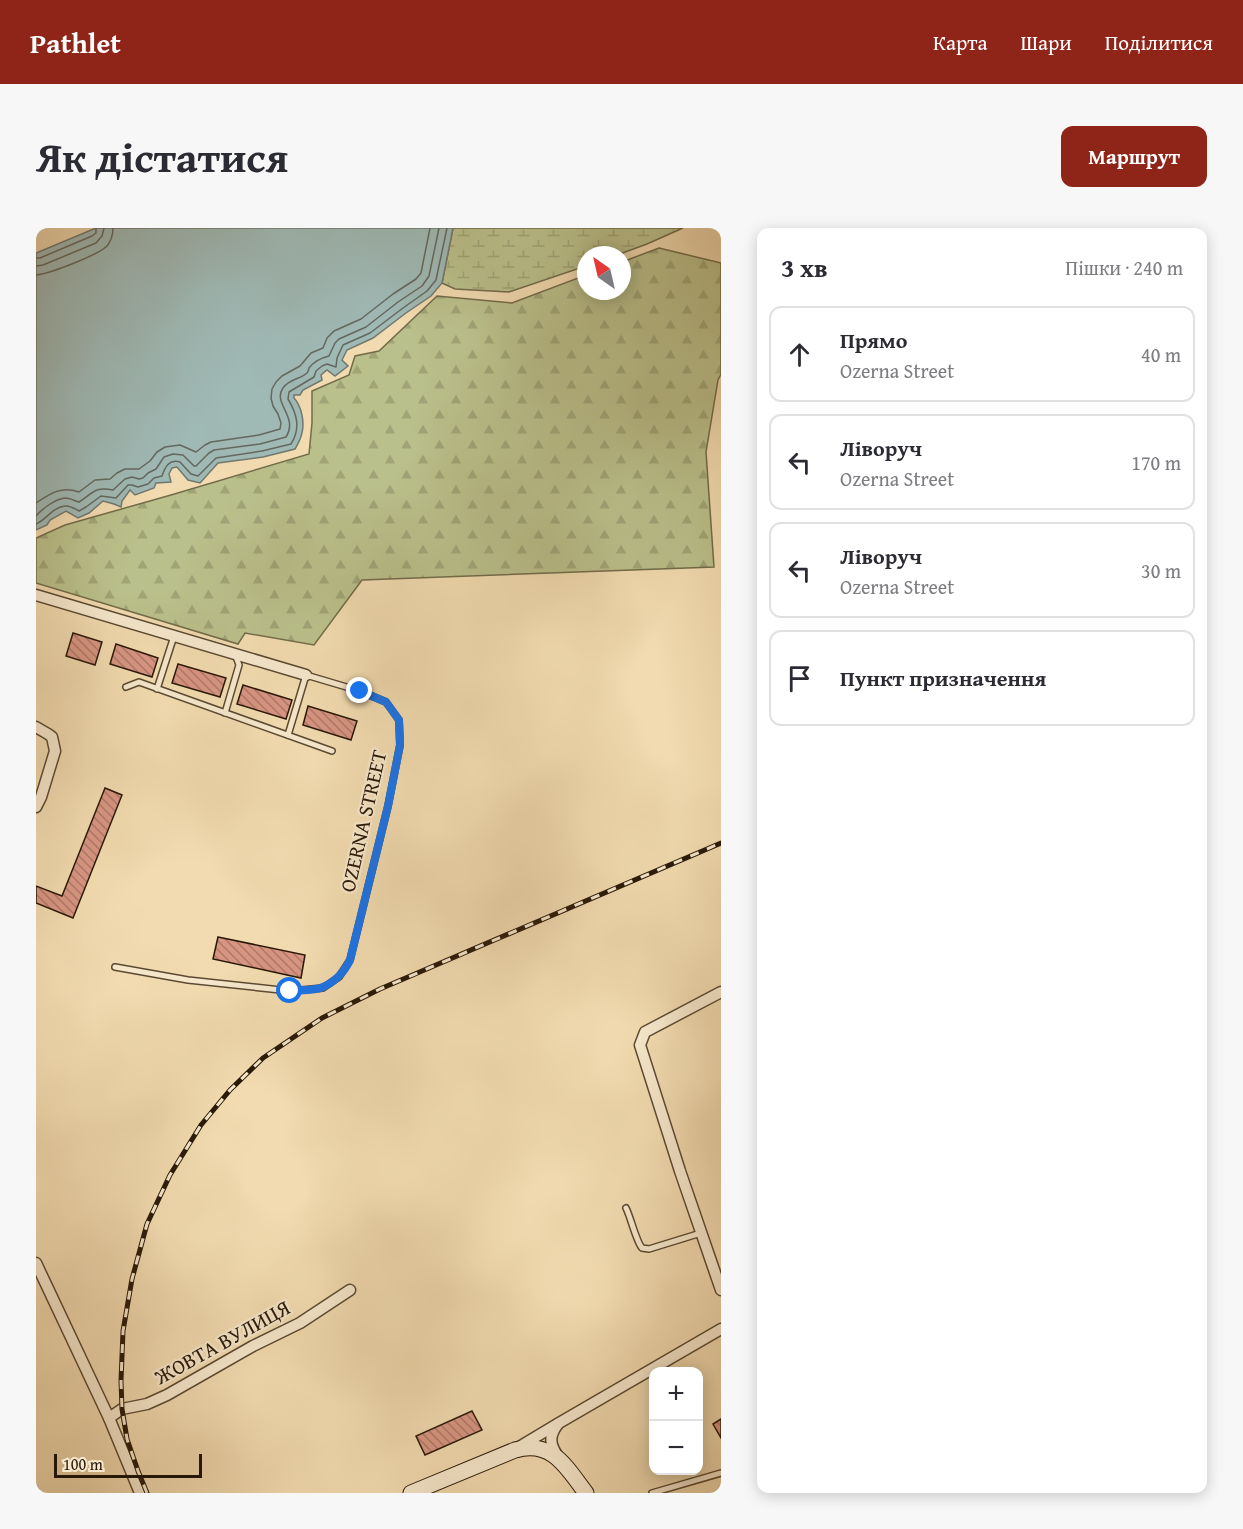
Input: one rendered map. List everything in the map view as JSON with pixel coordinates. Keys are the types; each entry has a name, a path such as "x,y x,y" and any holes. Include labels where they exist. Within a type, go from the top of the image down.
{"main road":[{"path":"411,1493 530,1446 541,1448 561,1461 586,1493"}],"street":[{"name":"OZERNA STREET","path":"36,595 306,675"},
{"path":"36,728 51,737 55,751 36,807"},
{"path":"721,992 645,1032 640,1045 721,1290"},
{"path":"36,1263 109,1418 140,1493"},
{"name":"ЖОВТА ВУЛИЦЯ","path":"109,1418 122,1409 147,1404 167,1395 300,1323 350,1290"},
{"path":"515,1450 721,1329"},
{"path":"559,1423 551,1436 552,1444 561,1461"}],"lane":[{"path":"157,689 174,636"},
{"path":"225,712 239,665 234,654"},
{"path":"288,735 306,675"},
{"name":"OZERNA STREET","path":"115,967 188,980 290,991 323,987 339,977 347,967 388,806 400,745 399,720 386,702 360,691 306,675"},
{"path":"126,687 139,682 332,751"},
{"path":"626,1208 638,1244 642,1248 649,1249 701,1233"},
{"path":"652,1493 721,1473"}],"green space":[{"path":"453,228 683,228 631,250 631,246 577,246 577,269 509,292 455,289 442,283"},
{"path":"659,248 721,263 721,374 718,380 706,452 714,567 362,580 314,645 245,633 238,644 36,583 36,538 65,525 309,454 312,391 349,375 355,356 379,351 437,296 512,303 577,278 577,300 631,300 631,259"}],"water":[{"path":"96,228 453,228 442,283 431,296 373,338 347,350 342,360 348,366 335,376 327,370 321,375 322,380 303,390 300,395 294,395 303,421 300,440 295,449 263,457 218,463 200,483 188,480 177,467 172,468 169,474 171,482 156,483 154,488 135,495 130,490 122,501 121,507 103,501 89,513 78,518 66,511 36,530 36,253"}],"building":[{"path":"73,633 102,642 95,665 66,656"},
{"path":"116,644 158,658 152,677 110,664"},
{"path":"178,664 226,678 220,697 172,683"},
{"path":"243,685 292,700 286,719 237,704"},
{"path":"308,706 357,721 351,740 303,725"},
{"path":"105,788 122,795 73,918 36,903 36,886 62,896"},
{"path":"218,937 305,955 301,978 213,959"},
{"path":"472,1411 482,1430 425,1455 416,1436"},
{"path":"721,1419 721,1438 713,1424"}],"railway":[{"path":"147,1493 127,1439 122,1409 123,1331 132,1279 147,1224 170,1175 201,1125 230,1090 263,1058 322,1018 380,989 721,843"}],"route":[{"path":"290,991 323,987 339,977 347,967 388,806 400,745 399,720 386,702 360,691"}]}
